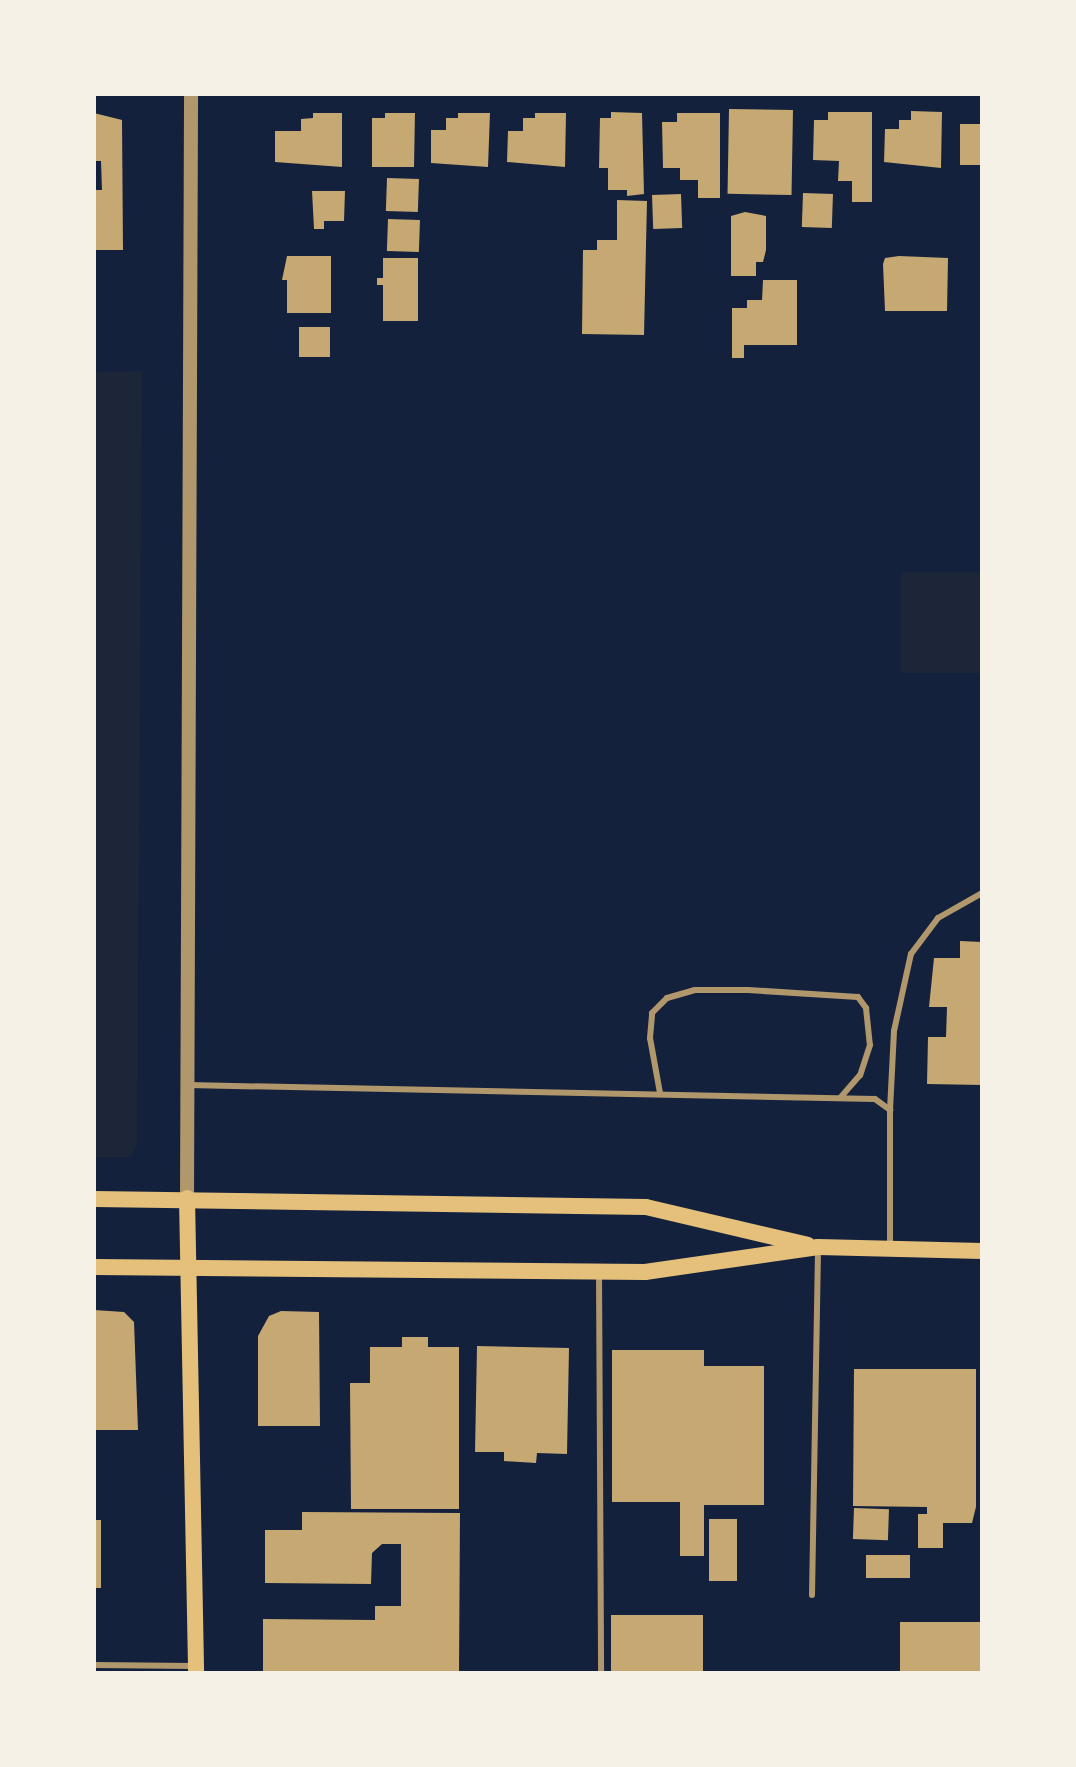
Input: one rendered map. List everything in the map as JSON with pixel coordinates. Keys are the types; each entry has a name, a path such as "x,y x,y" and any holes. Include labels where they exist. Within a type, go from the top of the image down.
{"main road":[{"path":"187,1198 196,1669"},
{"path":"94,1199 646,1207 818,1247"},
{"path":"94,1267 187,1265 645,1272 818,1247 982,1251"}],"street":[{"path":"187,1198 191,94"}],"lane":[{"path":"889,1249 894,1031 911,954 938,918 982,893"},
{"path":"660,1093 650,1038 652,1013 667,998 695,990 748,990 858,997 866,1008 870,1045 860,1075 842,1096"},
{"path":"188,1085 842,1096 875,1099 890,1110"},
{"path":"812,1595 818,1247"},
{"path":"599,1272 601,1673"},
{"path":"94,1665 196,1669"}],"shaded area":[{"path":"142,371 137,1146 130,1157 94,1157 94,372"},
{"path":"901,572 982,572 982,673 901,673"}],"building":[{"path":"729,109 793,110 792,195 728,194"},
{"path":"911,111 942,112 941,168 884,162 885,129 899,129 899,120 911,120"},
{"path":"611,112 642,113 644,194 627,196 627,190 608,190 608,168 599,168 600,118 611,118"},
{"path":"828,112 872,112 872,202 852,202 852,181 838,181 839,161 813,160 814,120 828,120"},
{"path":"94,113 122,120 123,250 94,250 94,190 102,190 101,161 94,161"},
{"path":"313,113 342,113 342,167 275,162 275,131 301,131 301,119 313,118"},
{"path":"385,113 415,113 414,167 372,167 372,118 385,118"},
{"path":"458,113 490,113 488,167 431,163 431,130 446,130 446,118 458,118"},
{"path":"535,113 566,113 565,167 507,162 508,131 523,131 523,118 535,118"},
{"path":"677,113 720,113 720,198 698,198 698,180 680,180 680,168 663,168 662,122 677,122"},
{"path":"960,124 982,124 982,165 960,165"},
{"path":"387,178 419,179 418,212 386,211"},
{"path":"312,191 345,191 344,221 324,221 324,229 314,229"},
{"path":"803,193 833,194 832,228 802,227"},
{"path":"681,194 682,228 653,229 652,195"},
{"path":"617,200 647,201 644,335 582,334 583,250 597,250 597,240 617,240"},
{"path":"745,212 766,216 766,250 763,262 756,262 756,276 731,276 731,216"},
{"path":"388,219 420,220 419,252 387,251"},
{"path":"287,256 331,256 331,313 287,313 287,280 282,280"},
{"path":"383,258 418,258 418,321 383,321 383,285 377,285 377,278 383,278"},
{"path":"885,258 948,258 947,311 885,311 883,264"},
{"path":"763,280 797,280 797,345 744,345 744,358 732,358 732,308 747,308 747,300 762,300"},
{"path":"299,327 330,327 330,357 299,357"},
{"path":"960,941 982,942 982,1085 927,1084 928,1037 946,1037 947,1007 929,1007 934,958 960,958"},
{"path":"94,1310 124,1312 134,1322 138,1430 94,1430"},
{"path":"281,1311 319,1312 320,1426 258,1426 258,1336 269,1316"},
{"path":"402,1337 428,1337 428,1347 459,1347 459,1509 351,1509 350,1383 370,1383 370,1347 402,1347"},
{"path":"477,1346 569,1348 567,1454 537,1453 536,1463 504,1461 504,1452 475,1452"},
{"path":"612,1350 704,1350 704,1366 764,1366 764,1505 704,1505 704,1556 680,1556 680,1502 612,1502"},
{"path":"854,1369 976,1369 976,1507 972,1523 943,1523 943,1548 918,1548 918,1514 927,1514 927,1507 853,1506"},
{"path":"854,1508 889,1509 888,1540 853,1539"},
{"path":"302,1512 460,1513 459,1673 263,1673 263,1619 375,1620 375,1606 401,1606 401,1544 382,1544 372,1553 371,1584 265,1583 265,1530 302,1530"},
{"path":"709,1519 737,1519 737,1581 709,1581"},
{"path":"94,1520 101,1520 101,1588 94,1588"},
{"path":"866,1555 910,1555 910,1578 866,1578"},
{"path":"611,1615 703,1615 703,1673 611,1673"},
{"path":"900,1622 982,1622 982,1673 900,1673"}]}
